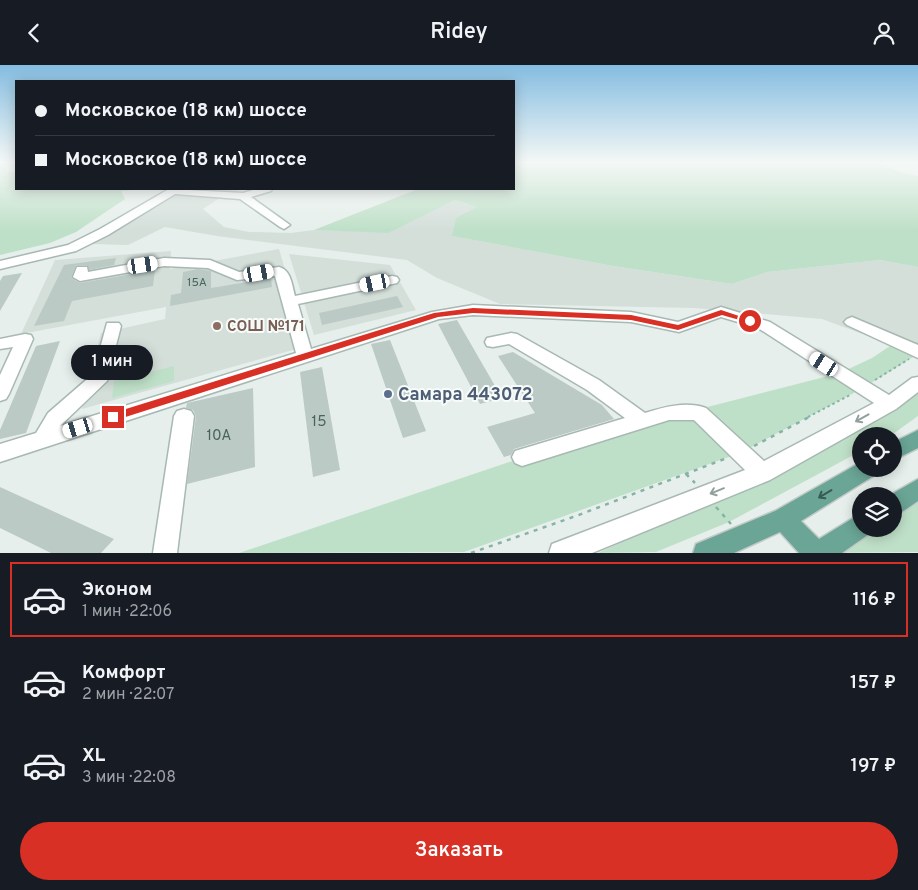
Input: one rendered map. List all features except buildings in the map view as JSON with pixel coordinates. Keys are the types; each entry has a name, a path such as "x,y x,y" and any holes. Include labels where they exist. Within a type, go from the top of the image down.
{"main road":[{"path":"902,448 918,438"},
{"path":"705,553 784,519 854,477"},
{"path":"902,500 918,489"},
{"path":"784,519 816,553"},
{"path":"820,553 852,532"}],"street":[{"path":"1,266 72,248 175,190 236,193 259,190"},
{"path":"236,193 284,225"},
{"path":"82,270 80,277 131,269 143,265 177,261 210,264 237,276 279,271 290,301 305,356"},
{"path":"290,301 392,280"},
{"path":"0,453 437,315 473,310 631,317 678,327 721,313 764,325 889,404"},
{"path":"852,322 914,356"},
{"path":"43,439 55,418 101,377 112,325"},
{"path":"493,342 511,338 593,385 641,420"},
{"path":"0,344 25,339 0,394"},
{"path":"561,553 762,473 889,404 918,383"},
{"path":"522,457 669,413 699,413 762,473"},
{"path":"165,553 184,416"}],"path":[{"path":"472,553 576,516 740,453 863,388 914,356"},
{"path":"686,473 743,537"}],"shaded area":[{"path":"179,190 240,190 218,199 203,209 224,227 249,232 291,233 314,230 388,232 455,200 477,207 453,236 613,266 732,284 768,272 880,260 918,267 918,344 898,347 822,319 694,308 500,304 437,278 407,260 217,236 165,227 128,245 91,244"},
{"name":"СОШ №171","path":"279,249 307,346 82,409 101,333 165,319 166,307 21,334 55,260 171,251 170,269"},
{"path":"289,254 390,265 416,310 314,335"}],"green space":[{"path":"0,185 15,185 15,190 131,190 121,191 125,199 76,232 50,243 0,255"},
{"path":"515,185 918,185 918,267 880,260 768,272 732,284 613,266 452,236 456,218 477,207 455,200 388,233 314,230 415,190 515,190"},
{"path":"896,342 918,342 918,354 863,388 740,453 464,552 239,553 563,444 840,373 872,358"},
{"path":"174,366 174,381 112,398 114,381"},
{"path":"918,390 918,416 902,428 852,427 852,456 729,522 656,552 598,553 750,483"},
{"path":"918,489 918,552 820,553 852,532 852,537 902,537 902,500"}],"place":[{"name":"СОШ №171","path":"217,326"},
{"name":"Самара 443072","path":"388,394"}],"route":[{"path":"113,417 437,315 454,312 473,310 631,317 678,327 721,313 750,321"}]}
